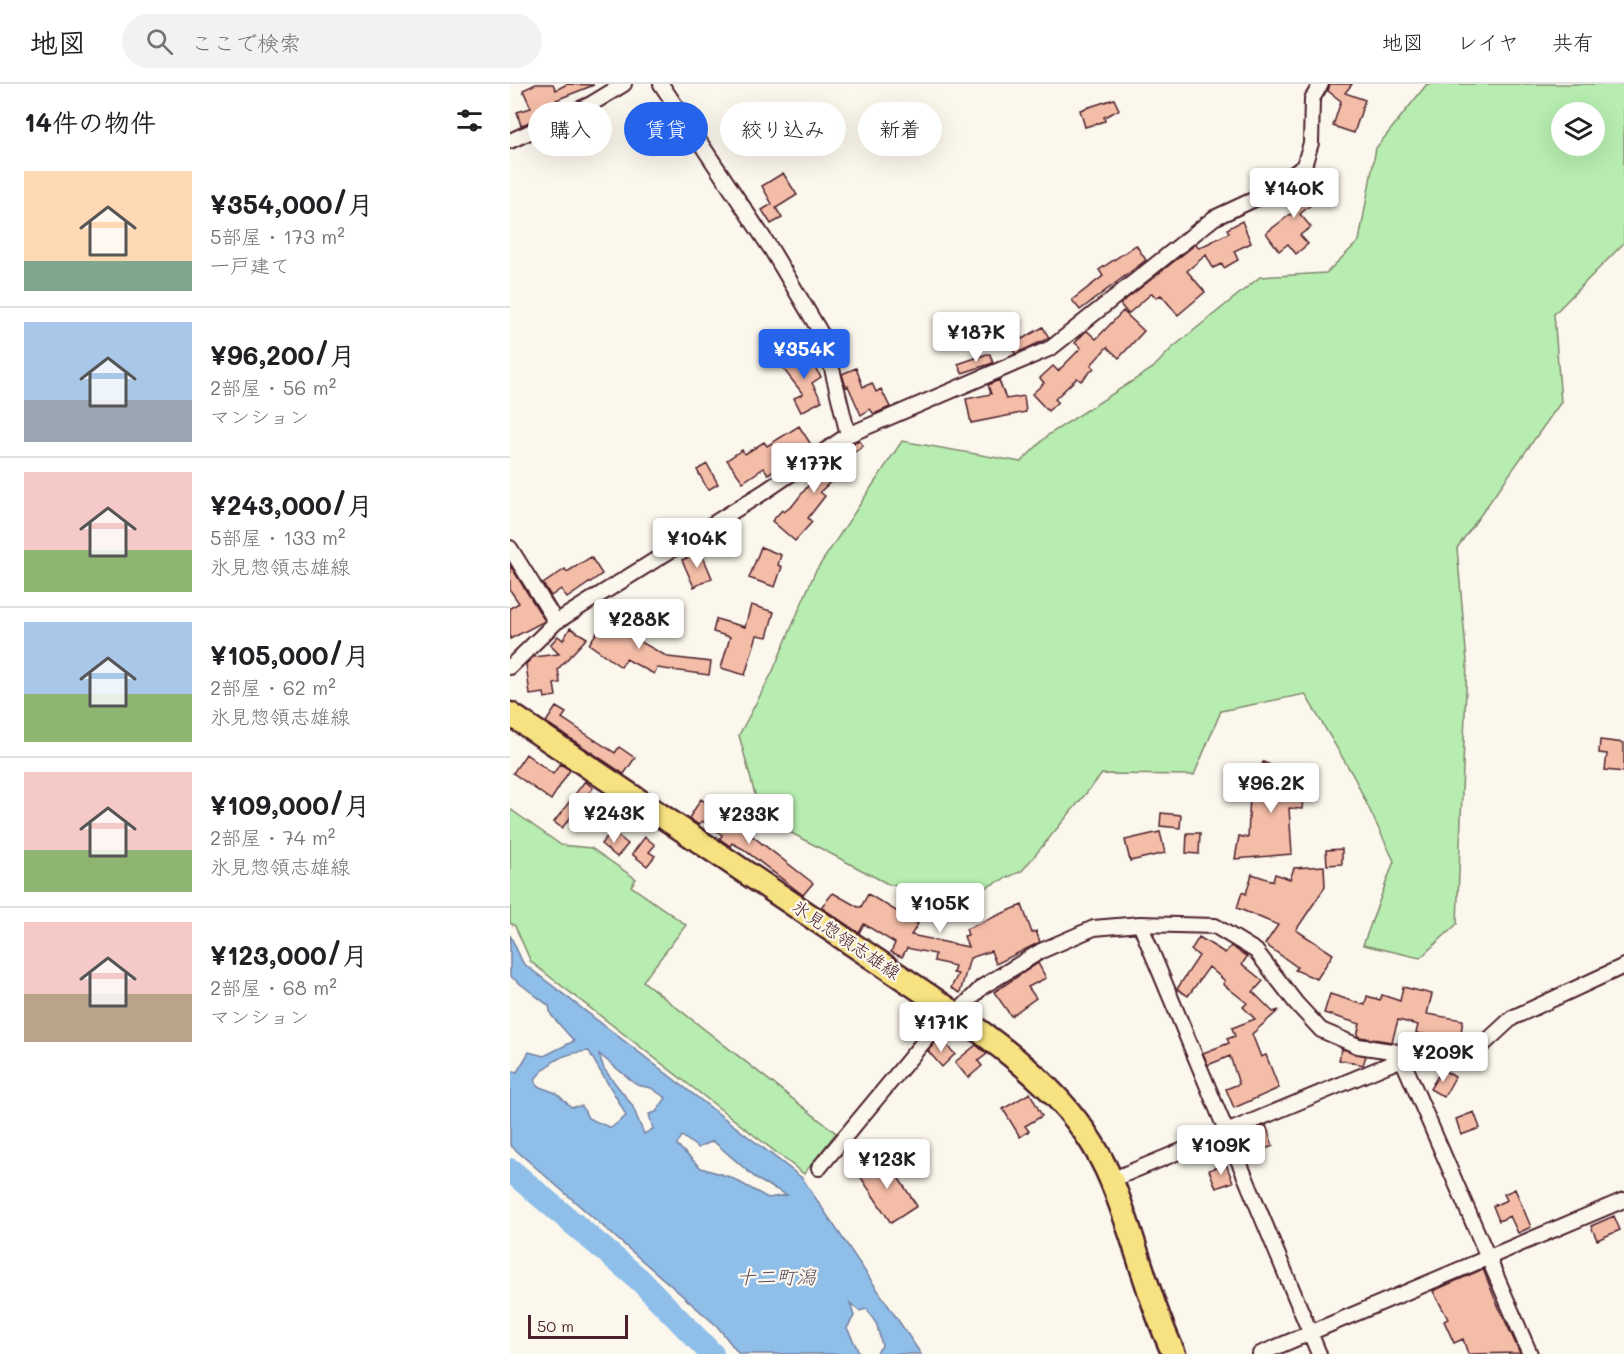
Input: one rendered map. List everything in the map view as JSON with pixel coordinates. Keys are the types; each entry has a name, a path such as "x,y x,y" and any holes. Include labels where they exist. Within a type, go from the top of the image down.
{"main road":[{"name":"氷見惣領志雄線","path":"510,714 953,1012 1015,1056 1048,1085 1077,1119 1111,1180 1174,1354"}],"street":[{"path":"510,141 591,104 624,84"},
{"path":"661,84 771,249 825,340 848,435"},
{"path":"510,666 556,622 764,492 848,435 1051,348 1214,218 1270,192 1304,166 1311,143 1312,99 1321,84"},
{"path":"510,548 556,622"},
{"path":"1140,924 1319,1354"},
{"path":"819,1168 953,1012 982,987 1041,951 1095,928 1140,924 1215,926 1256,951 1296,1003 1321,1029 1358,1046 1402,1057 1459,1061 1486,1042 1512,1018 1624,966"},
{"path":"1111,1180 1402,1057"},
{"path":"1402,1057 1530,1354"},
{"path":"1260,1354 1624,1200"}],"green space":[{"path":"1427,84 1624,84 1624,243 1554,314 1561,402 1457,548 1467,662 1457,924 1420,958 1363,945 1394,861 1354,777 1305,694 1221,711 1194,775 1102,774 1022,871 960,899 888,884 761,817 739,735 772,673 815,572 902,441 1021,462 1048,435 1153,368 1172,348 1260,277 1326,273 1359,241 1376,148"},
{"path":"510,809 561,845 591,848 636,879 631,886 686,925 643,981 836,1133 804,1174 531,962 515,926 510,923"}],"water":[{"name":"十二町潟","path":"510,935 523,963 802,1178 921,1354 875,1354 882,1346 877,1325 867,1309 859,1311 850,1303 854,1316 847,1328 860,1354 739,1354 717,1326 510,1145 510,1070 517,1072 529,1052 544,1056 574,1041 551,1015 549,1006 510,976","holes":["589,1051 626,1116 611,1128 588,1118 582,1106 571,1107 556,1093 537,1086 535,1079 547,1067 572,1054","599,1054 637,1085 651,1088 666,1098 656,1112 649,1114 653,1129 644,1134 632,1105 604,1069","682,1136 698,1148 713,1141 758,1180 787,1195 768,1198 730,1177 701,1168 677,1145"]}],"building":[{"path":"536,84 553,84 556,90 567,84 594,85 556,100 557,102 528,102 523,90"},
{"path":"1330,84 1352,84 1345,93 1365,100 1354,133 1333,126 1341,101 1328,91"},
{"path":"1114,99 1119,110 1104,117 1105,121 1085,127 1080,110"},
{"path":"528,109 528,122 521,126 517,112"},
{"path":"783,173 797,195 776,208 782,218 771,224 762,210 772,204 762,186"},
{"path":"1309,175 1318,185 1305,195 1312,204 1300,214 1311,227 1300,235 1308,244 1296,254 1288,244 1279,251 1266,233 1296,210 1284,197"},
{"path":"1242,221 1251,243 1234,251 1238,260 1224,268 1222,264 1213,268 1206,255 1187,271 1205,292 1178,315 1161,295 1156,298 1152,293 1128,314 1120,304 1196,244 1199,248 1229,233 1227,229"},
{"path":"1136,245 1146,260 1080,310 1072,300 1103,276 1099,270"},
{"path":"1123,311 1144,331 1119,358 1107,347 1091,365 1094,368 1081,381 1077,378 1055,399 1058,402 1048,411 1032,394 1044,383 1040,378 1053,366 1058,371 1081,348 1075,343 1085,332 1087,331 1096,339"},
{"path":"1043,327 1049,338 1015,354 1009,341 1020,336 1022,339"},
{"path":"804,351 821,377 812,383 822,401 801,412 794,398 803,394 781,366"},
{"path":"990,354 993,363 962,373 958,364"},
{"path":"856,368 863,387 872,383 876,392 881,389 890,407 874,414 870,409 861,415 848,386 846,387 842,374"},
{"path":"999,380 1006,399 1024,396 1026,412 971,423 966,399 991,394 988,385"},
{"path":"799,426 812,446 787,465 785,463 768,474 764,468 743,482 727,460 742,450 745,454 764,442 767,446"},
{"path":"859,440 863,446 848,457 852,461 820,492 825,496 808,518 812,522 795,541 772,521 782,510 784,512 793,505 811,482 808,478 824,462"},
{"path":"707,464 718,484 708,490 697,470"},
{"path":"761,547 781,555 778,565 782,567 775,587 749,578"},
{"path":"701,552 712,578 694,587 682,560"},
{"path":"591,557 602,574 567,598 561,589 551,596 543,584 565,569 567,572"},
{"path":"510,565 545,621 510,639 510,608 519,603 510,590"},
{"path":"751,605 774,612 767,637 757,635 745,675 721,668 730,637 713,632 716,619 745,627"},
{"path":"609,614 642,636 639,641 668,657 711,662 709,675 657,668 654,674 626,659 621,667 589,644"},
{"path":"570,628 587,638 558,669 560,683 554,684 556,696 545,698 544,693 530,695 526,664 533,657 559,654 550,645 558,636 563,640"},
{"path":"556,707 566,713 562,718 615,753 619,747 635,758 624,774 546,722"},
{"path":"1600,740 1624,743 1624,772 1605,770 1607,754 1599,753"},
{"path":"526,754 553,774 560,764 570,770 551,800 513,773"},
{"path":"1263,762 1275,767 1272,773 1305,777 1302,809 1289,808 1292,854 1235,859 1239,836 1248,838 1250,794"},
{"path":"585,781 593,788 588,794 598,802 588,815 579,807 562,828 554,822"},
{"path":"701,799 731,822 736,815 746,823 742,828 813,883 803,895 743,849 732,843 730,846 720,839 722,835 702,821 699,825 689,818"},
{"path":"1161,813 1181,815 1180,828 1160,826"},
{"path":"612,831 628,844 617,857 601,844"},
{"path":"1160,832 1165,853 1130,861 1125,840"},
{"path":"1187,833 1200,833 1199,854 1186,853"},
{"path":"645,837 655,845 649,852 655,856 647,866 632,854"},
{"path":"1342,849 1342,864 1327,865 1326,850"},
{"path":"1324,866 1325,887 1296,930 1333,954 1317,979 1295,970 1297,967 1265,944 1278,925 1237,908 1242,892 1246,894 1252,874 1273,881 1275,874 1290,879 1294,868"},
{"path":"833,893 858,907 861,907 868,894 918,924 911,935 968,947 964,936 968,935 966,929 1022,905 1032,933 1036,931 1040,942 996,964 991,951 970,958 960,993 951,988 958,974 953,973 955,966 934,961 935,954 907,948 902,957 891,952 895,943 864,924 859,933 821,907"},
{"path":"1199,937 1225,953 1231,946 1247,957 1242,964 1263,981 1253,992 1273,1012 1279,1010 1252,1034 1261,1057 1266,1055 1279,1088 1234,1108 1226,1089 1239,1084 1230,1056 1208,1065 1203,1053 1229,1043 1227,1039 1235,1036 1232,1028 1255,1019 1243,1007 1247,1003 1223,984 1225,981 1209,967 1188,996 1177,989 1199,956 1191,950"},
{"path":"1038,963 1046,978 1028,987 1036,998 1011,1016 994,992"},
{"path":"1403,987 1432,994 1427,1014 1463,1020 1459,1045 1447,1043 1448,1038 1416,1033 1418,1025 1398,1020 1392,1042 1360,1037 1357,1036 1360,1024 1324,1013 1330,994 1365,1005 1367,996 1380,1000 1382,995 1400,1001"},
{"path":"939,1038 955,1054 942,1067 928,1051"},
{"path":"976,1045 987,1054 978,1061 982,1066 968,1078 955,1062"},
{"path":"1342,1049 1366,1056 1363,1065 1339,1060"},
{"path":"1442,1069 1455,1077 1444,1097 1430,1089"},
{"path":"1030,1093 1042,1116 1025,1126 1029,1131 1020,1137 1003,1109"},
{"path":"1474,1112 1480,1128 1461,1135 1456,1119"},
{"path":"1266,1125 1273,1146 1257,1152 1255,1146 1252,1148 1247,1133"},
{"path":"884,1156 917,1206 891,1223 858,1173"},
{"path":"1226,1164 1233,1182 1216,1188 1209,1170"},
{"path":"1515,1189 1531,1227 1518,1233 1510,1216 1499,1221 1493,1206 1507,1200 1504,1194"},
{"path":"1614,1216 1620,1230 1597,1240 1591,1226"},
{"path":"1483,1269 1520,1353 1468,1354 1463,1339 1454,1343 1444,1321 1448,1319 1433,1291"}],"waterway":[{"name":"十二町潟","path":"510,1170 640,1280 712,1354"}]}
